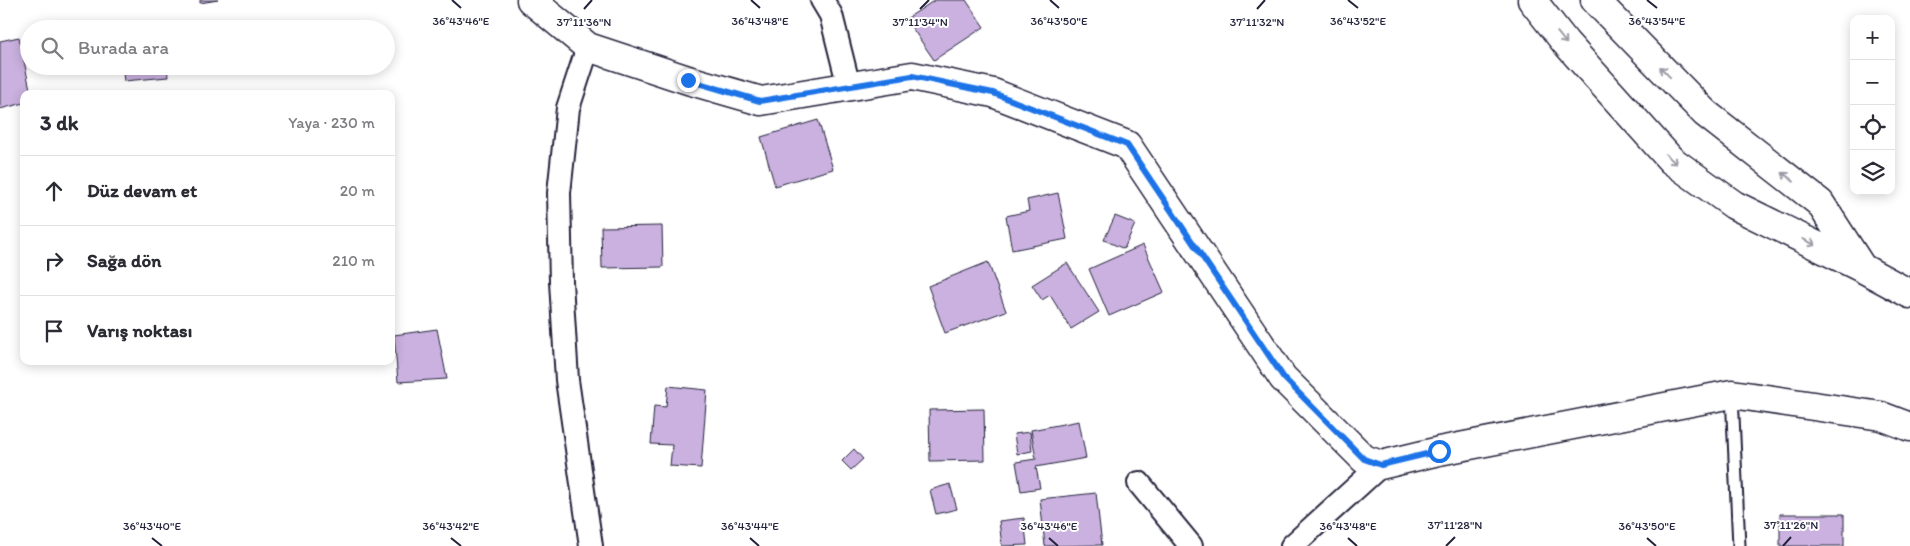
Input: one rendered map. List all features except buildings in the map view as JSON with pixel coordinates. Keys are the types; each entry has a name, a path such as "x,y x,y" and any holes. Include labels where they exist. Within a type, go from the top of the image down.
{"street":[{"path":"531,0 588,47 688,80 760,101 912,76 993,93 1127,145 1284,378 1364,459 1381,465"},
{"path":"822,0 831,15 849,87"},
{"path":"1532,0 1565,42 1671,160 1734,205 1862,268 1910,294"},
{"path":"1594,0 1705,113 1820,203 1862,268"},
{"path":"588,47 568,108 559,193 561,282 567,380 591,546"},
{"path":"1292,546 1381,465 1439,451 1732,394 1881,416 1910,426"},
{"path":"1139,483 1191,546"}],"lane":[{"path":"1732,394 1739,546"}],"route":[{"path":"688,80 760,101 912,76 993,93 1127,145 1284,378 1364,459 1381,465 1439,451"}]}
